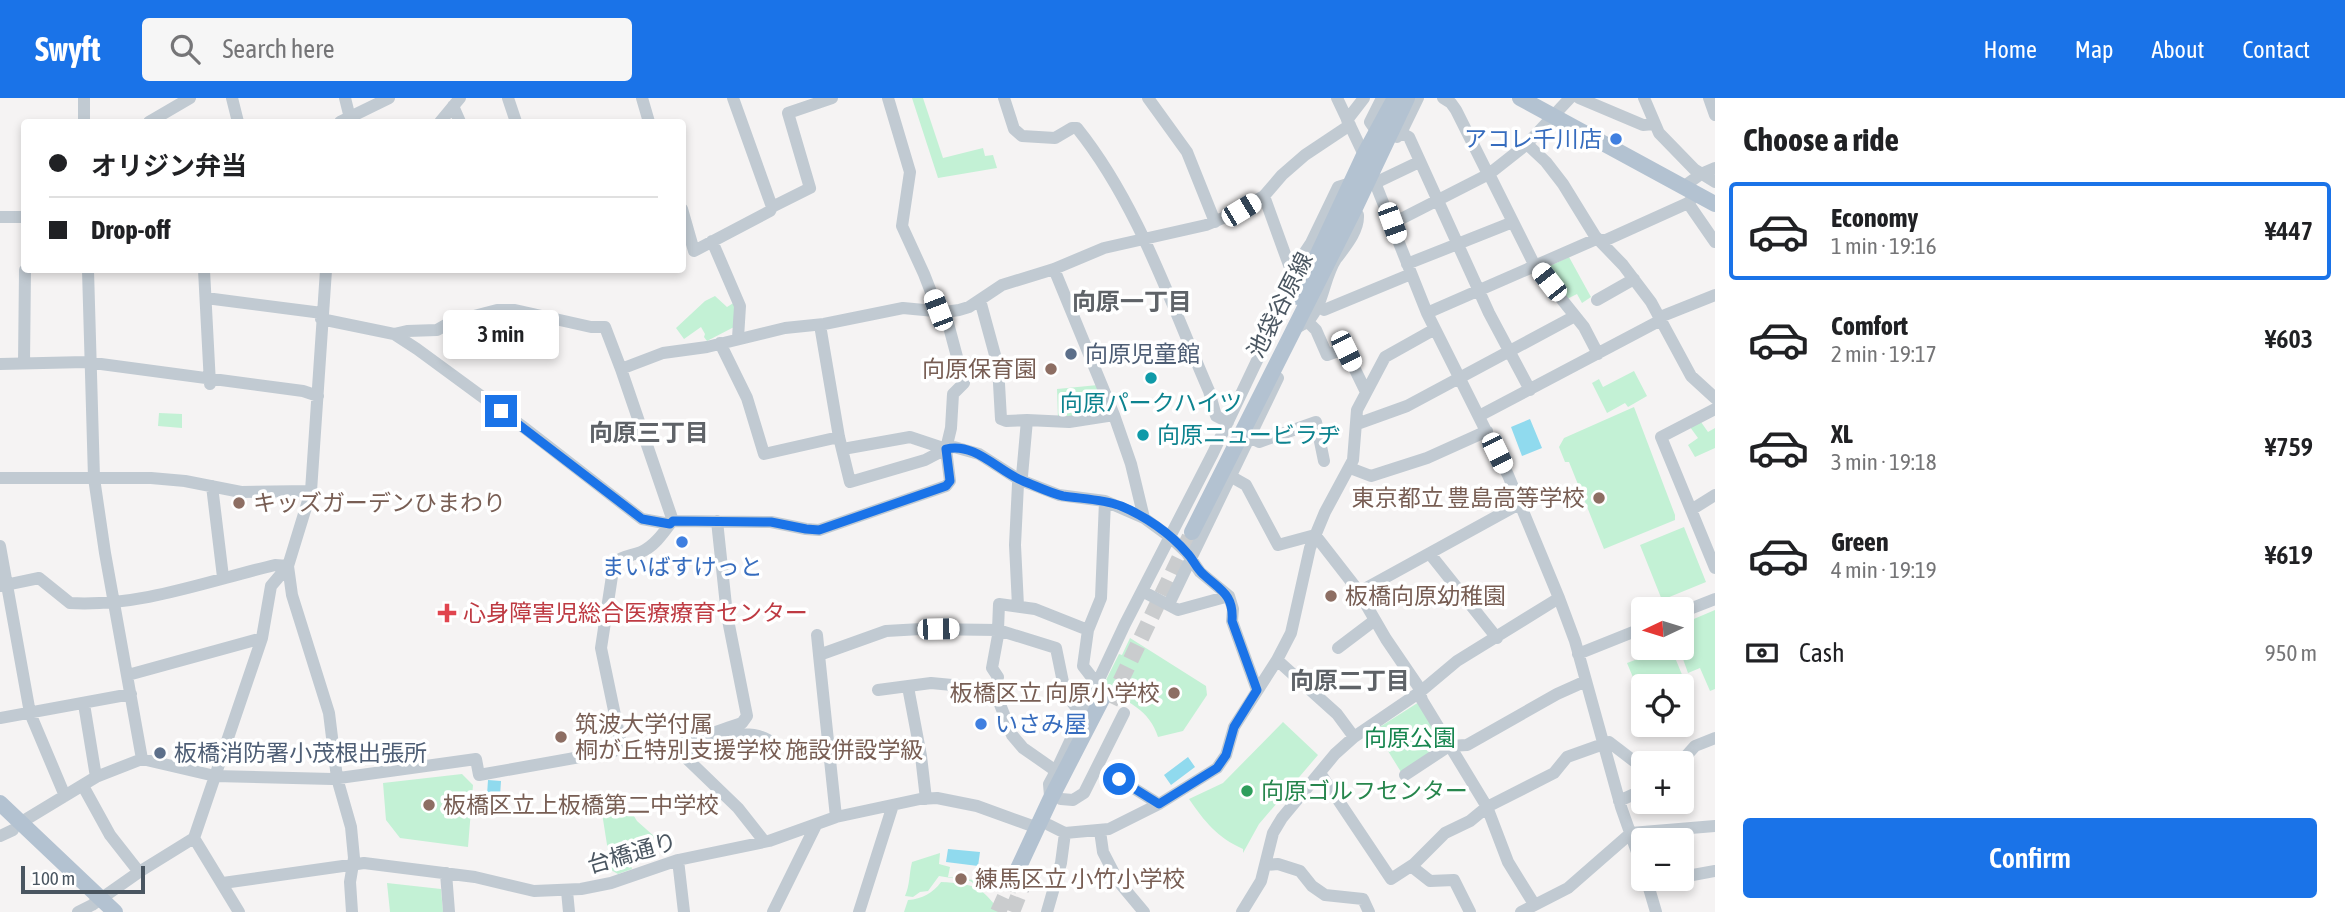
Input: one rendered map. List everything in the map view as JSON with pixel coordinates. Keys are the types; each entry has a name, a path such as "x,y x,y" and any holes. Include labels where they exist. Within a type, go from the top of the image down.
{"main road":[{"name":"池袋谷原線","path":"1181,533 1318,240 1364,155 1389,134 1395,98"},
{"name":"池袋谷原線","path":"1181,533 1303,321 1354,210 1373,178 1389,134 1407,98"},
{"path":"1520,98 1689,195 1715,204"},
{"path":"1021,875 1103,695"},
{"path":"0,803 11,830"},
{"path":"0,817 93,907 114,912"}],"street":[{"path":"83,98 84,119"},
{"path":"154,119 190,98"},
{"path":"232,98 237,119"},
{"path":"345,98 347,119"},
{"path":"351,119 389,98"},
{"path":"508,98 515,119"},
{"path":"643,98 648,119"},
{"path":"733,98 772,207"},
{"path":"686,223 694,251 810,188 788,113 832,98"},
{"path":"206,298 322,316 394,334 512,419 642,519 667,523 771,522 819,530 946,486 950,481 946,449 951,428 953,394 964,383 941,311 902,226 910,172 888,98"},
{"path":"1004,98 1014,129 1021,136 1055,138 1077,128 1108,171 1143,240 1209,391 1216,416 1228,422"},
{"path":"1148,98 1187,152 1214,222"},
{"path":"1315,535 1359,592 1418,686 1422,700 1486,807 1529,909 1568,888 1631,833 1619,801 1578,654 1521,503 1427,313 1364,155 1337,98"},
{"path":"621,369 663,353 785,328 820,325 903,308 960,310 1002,285 1054,269 1104,248 1214,222 1264,196 1282,175 1349,122 1364,98"},
{"path":"1382,98 1370,122 1389,134 1409,137 1478,290 1530,390"},
{"path":"1389,134 1418,98"},
{"path":"1392,223 1488,174 1527,144 1570,98"},
{"path":"1579,98 1643,125 1654,124"},
{"path":"1644,98 1659,133 1701,174 1715,182"},
{"path":"1709,98 1715,115"},
{"path":"1450,100 1535,266 1584,327 1598,354"},
{"path":"442,119 456,102"},
{"path":"1527,144 1563,184 1595,236 1634,279 1660,319 1691,376 1715,398"},
{"path":"1373,178 1419,162"},
{"path":"1427,313 1594,240 1606,240 1689,195 1701,174 1715,168"},
{"path":"1689,195 1715,242"},
{"path":"1264,196 1289,265 1297,274"},
{"path":"1169,604 1300,334 1303,321 1316,306 1332,268 1344,251 1356,225 1358,215 1354,210"},
{"path":"0,217 21,217"},
{"path":"1316,306 1324,310 1457,245 1513,222"},
{"path":"1124,713 1079,798 1056,799 1049,784 1082,716 1103,695 1142,591 1181,533 1228,422 1297,274 1318,240"},
{"path":"712,241 740,306 738,338"},
{"path":"1054,269 1114,415 1131,464 1144,518"},
{"path":"24,363 25,273"},
{"path":"88,273 94,478 142,759"},
{"path":"204,273 210,382"},
{"path":"93,907 139,872 194,838 262,638 271,586 288,566 311,491 326,273"},
{"path":"1597,300 1634,279"},
{"path":"1479,416 1660,319 1715,295"},
{"path":"980,300 998,366 1002,419 1069,422 1114,415"},
{"path":"394,334 437,330 489,311 515,310 591,327 605,327 621,369 667,523 660,538 643,551 618,559 614,563 601,648 621,744 663,747 746,720 723,592 717,521"},
{"path":"1357,424 1406,406 1575,316"},
{"path":"1303,321 1315,330 1326,355 1346,351 1366,392"},
{"path":"820,325 850,482 925,460 954,447 979,454 1020,480 1059,495 1105,501 1181,533 1200,572 1229,596 1233,609 1232,621 1257,690"},
{"path":"1047,912 1061,863 1065,833 1109,829 1159,804 1217,768 1226,755 1234,727 1277,660 1290,633 1315,535 1350,468 1357,410 1385,357 1435,329"},
{"path":"720,343 747,398 764,454 911,437 946,449"},
{"path":"0,364 91,366 308,399 318,396"},
{"path":"0,372 91,366"},
{"path":"1715,409 1661,437 1715,568"},
{"path":"1018,606 1015,545 1027,421"},
{"path":"1249,437 1259,442 1316,422 1324,461"},
{"path":"1350,468 1371,476 1427,458 1486,431"},
{"path":"1230,476 1246,485 1278,545 1315,535"},
{"path":"0,478 151,478 241,492 311,491"},
{"path":"212,486 223,578"},
{"path":"1691,510 1715,495"},
{"path":"1103,695 1083,666 1088,630 1101,598 1105,501"},
{"path":"1359,592 1521,503"},
{"path":"0,546 4,586 30,713 65,796"},
{"path":"1430,554 1497,638"},
{"path":"4,586 39,579 69,603 146,599 275,565 288,566"},
{"path":"288,566 292,594 329,713 337,778 351,827 354,864 349,882 352,912"},
{"path":"1142,591 1178,610 1229,596"},
{"path":"1242,912 1261,881 1273,833 1282,818 1335,754 1354,737 1420,692 1457,661 1559,598"},
{"path":"1694,607 1715,599"},
{"path":"1056,771 1023,748 1012,734 994,689 998,677 992,668 999,630 999,604 1035,609 1088,630"},
{"path":"1338,648 1375,620"},
{"path":"819,655 886,631 999,630 1056,648 1065,692 1082,716"},
{"path":"1578,654 1631,633"},
{"path":"817,635 836,817"},
{"path":"128,675 262,638"},
{"path":"1277,660 1337,714 1354,737"},
{"path":"1405,775 1449,746 1468,745 1557,694 1586,681"},
{"path":"878,690 930,683 994,689"},
{"path":"908,687 926,799"},
{"path":"0,718 131,695"},
{"path":"84,704 96,777"},
{"path":"764,841 738,808 683,755 706,742 720,738 759,735 768,740"},
{"path":"1691,751 1695,746 1715,738"},
{"path":"1320,773 1391,879 1411,866 1445,833 1470,821 1486,807 1554,773 1567,757 1609,742 1631,759"},
{"path":"11,830 96,777 142,759 215,776 337,778 476,759 479,775 614,751"},
{"path":"1098,766 1159,804"},
{"path":"83,786 110,835 139,872"},
{"path":"1619,801 1631,796"},
{"name":"台橋通り","path":"223,883 354,864 379,864 475,877 534,891 567,891 611,883 678,860 764,841 836,817 926,799 957,801 1065,833"},
{"path":"859,912 893,805"},
{"path":"1691,828 1715,826"},
{"path":"764,912 810,827"},
{"path":"773,912 810,827"},
{"path":"1100,831 1103,852 1118,881 1144,912"},
{"path":"194,838 239,912"},
{"path":"678,860 684,912"},
{"path":"1265,865 1278,864 1300,871 1311,886 1325,895 1363,899 1369,912"},
{"path":"1411,866 1430,881 1454,880 1470,912"},
{"path":"1694,875 1715,871"},
{"path":"446,873 449,912"},
{"path":"567,891 569,912"},
{"path":"1650,891 1656,912"}],"green space":[{"path":"912,98 923,98 943,158 983,148 985,156 993,155 997,168 938,178"},
{"path":"1569,257 1591,297 1582,303 1577,294 1565,300 1541,270"},
{"path":"715,296 727,307 735,302 734,327 707,341 701,327 684,339 676,328 705,301"},
{"path":"1634,371 1647,396 1628,407 1625,403 1607,413 1592,383 1599,379 1603,387"},
{"path":"1098,385 1108,410 1058,419 1057,389"},
{"path":"1634,407 1675,520 1604,549 1569,462 1565,462 1559,447 1564,438"},
{"path":"159,413 182,414 182,428 158,426"},
{"path":"1701,422 1708,432 1715,428 1715,448 1695,457 1688,445 1698,438 1690,427"},
{"path":"1684,527 1706,582 1669,597 1661,597 1640,545"},
{"path":"1715,610 1715,689 1710,691 1700,668 1688,673 1683,660 1694,660 1694,619"},
{"path":"1130,638 1206,686 1207,695 1183,731 1158,737 1143,713 1102,688"},
{"path":"1635,660 1676,660 1682,674 1632,674 1627,663"},
{"name":"向原公園","path":"1419,702 1444,746 1401,772 1375,730"},
{"name":"向原ゴルフセンター","path":"1283,722 1318,755 1259,824 1243,853 1243,849 1212,828 1189,799 1223,783"},
{"path":"462,774 473,785 468,847 400,838 386,820 383,783"},
{"path":"629,808 637,821 655,837 631,850 632,869 618,874 611,870 602,813"},
{"path":"940,853 939,864 950,867 948,877 983,881 987,886 984,890 970,881 939,876 928,891 913,897 905,896 912,862"},
{"path":"941,882 969,885 981,891 1000,912 904,912 908,900 927,895"},
{"path":"387,883 441,889 443,912 390,912"}],"water":[{"path":"1530,419 1542,448 1522,456 1511,427"},
{"path":"1188,757 1195,767 1171,785 1164,775"},
{"path":"488,780 501,781 499,811 486,810"},
{"path":"948,849 980,852 978,866 946,862"}],"tunnel":[{"path":"1110,703 1192,532"},
{"path":"998,912 1016,873"},
{"path":"1012,912 1026,877"}],"place":[{"name":"アコレ千川店","path":"1616,139"},
{"name":"向原児童館","path":"1071,354"},
{"name":"向原保育園","path":"1051,369"},
{"name":"向原パークハイツ","path":"1151,378"},
{"name":"向原ニュービラヂ","path":"1143,435"},
{"name":"東京都立 豊島高等学校","path":"1599,498"},
{"name":"キッズガーデンひまわり","path":"239,503"},
{"name":"まいばすけっと","path":"682,542"},
{"name":"板橋向原幼稚園","path":"1331,596"},
{"name":"心身障害児総合医療療育センター","path":"447,613"},
{"name":"板橋区立 向原小学校","path":"1174,693"},
{"name":"いさみ屋","path":"981,724"},
{"name":"筑波大学付属 桐が丘特別支援学校 施設併設学級","path":"561,737"},
{"name":"板橋消防署小茂根出張所","path":"160,753"},
{"name":"向原ゴルフセンター","path":"1247,791"},
{"name":"板橋区立上板橋第二中学校","path":"429,805"},
{"name":"練馬区立 小竹小学校","path":"961,879"}],"district":[{"name":"向原一丁目","path":"1132,302"},
{"name":"向原三丁目","path":"649,433"},
{"name":"向原二丁目","path":"1350,681"}],"route":[{"path":"501,411 642,519 655,523 771,522 819,530 946,486 950,481 946,449 954,447 979,454 1018,479 1059,495 1105,501 1144,518 1188,553 1200,572 1229,596 1233,609 1232,621 1257,690 1234,727 1226,755 1206,777 1159,804 1119,779"}]}
